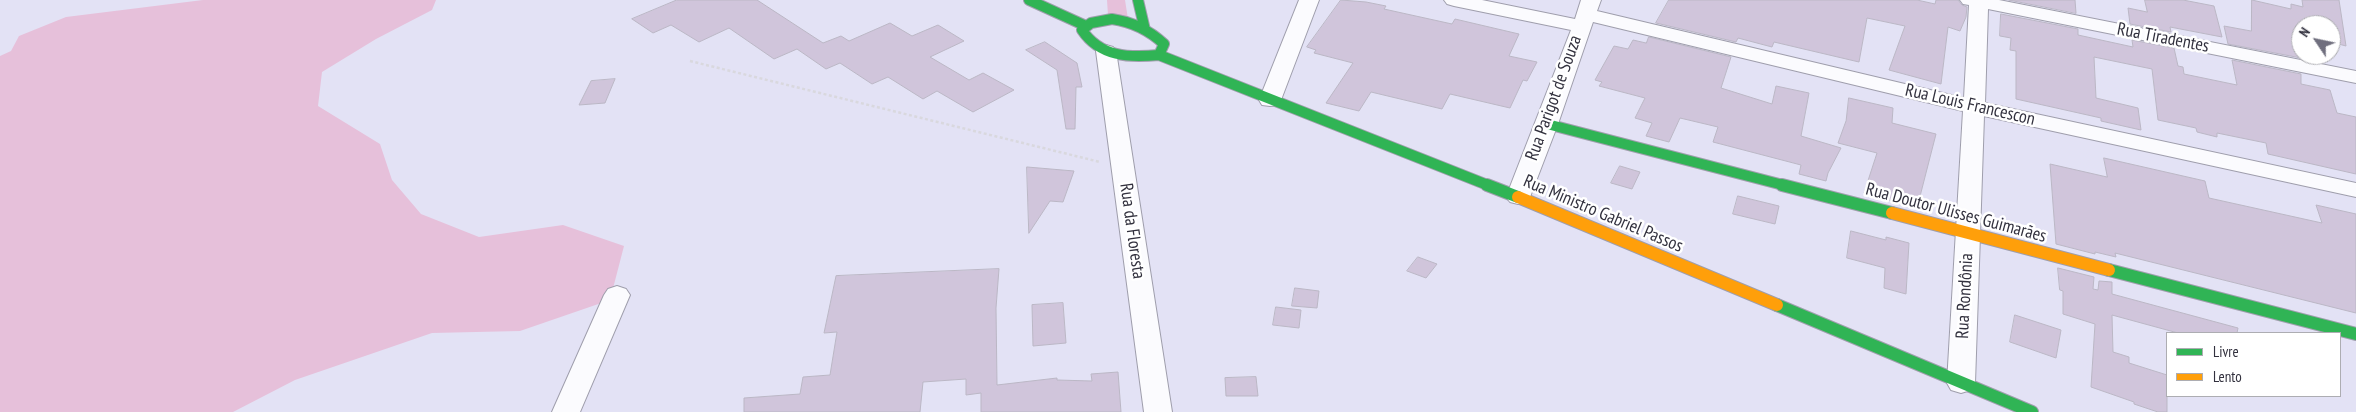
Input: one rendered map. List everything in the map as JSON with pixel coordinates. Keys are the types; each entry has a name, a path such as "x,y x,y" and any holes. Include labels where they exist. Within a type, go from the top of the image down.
{"main road":[{"path":"1029,0 1092,18 1118,20 1145,30 1161,39 1164,44 1158,55"},
{"path":"1138,0 1145,30"},
{"name":"Rua Ministro Gabriel Passos","path":"1092,18 1082,30 1084,40 1094,47 1127,58 1146,58 1158,55 1518,197 2032,412"},
{"name":"Rua Doutor Ulisses Guimarães","path":"1547,124 2356,334"}],"street":[{"path":"1270,100 1310,0"},
{"name":"Rua Louis Francescon","path":"1454,0 1586,13 1974,107 2356,190"},
{"name":"Rua Tiradentes","path":"1976,1 2356,77"},
{"name":"Rua Rondônia","path":"1961,383 1974,107 1976,1"},
{"name":"Rua Parigot de Souza","path":"1518,197 1547,124 1586,13"},
{"name":"Rua da Floresta","path":"1106,51 1158,412"},
{"path":"566,412 617,295"}],"path":[{"path":"690,61 1122,167"}],"shaded area":[{"path":"203,0 436,0 432,10 376,39 322,72 318,106 380,144 392,180 421,214 479,237 563,225 624,246 610,300 520,331 432,333 295,380 233,412 0,412 0,56 11,51 19,36 66,17"},
{"path":"1107,0 1125,0 1128,19 1108,15"}],"building":[{"path":"677,0 757,0 823,43 841,36 849,41 890,23 912,36 938,25 964,41 930,57 969,80 983,73 1014,90 973,112 937,91 923,99 888,77 872,84 840,63 826,69 797,49 774,59 729,28 699,42 671,25 653,33 632,19"},
{"path":"1341,0 1386,6 1384,9 1452,24 1455,19 1519,34 1509,56 1537,62 1527,81 1523,80 1510,108 1450,94 1442,109 1371,92 1359,111 1326,103 1353,63 1314,53 1316,50 1307,47"},
{"path":"1669,0 1917,0 1935,4 1936,0 1958,0 1967,7 1966,17 1960,31 1948,27 1941,84 1889,70 1905,26 1867,18 1859,62 1774,42 1772,47 1738,38 1736,42 1656,23"},
{"path":"2009,0 2075,0 2076,13"},
{"path":"2145,0 2183,0 2214,6 2222,37 2170,27 2171,32 2130,24 2128,8 2147,12"},
{"path":"2252,0 2291,9 2291,4 2303,7 2302,0 2339,0 2346,46 2341,45 2341,15 2291,15 2291,56 2228,44 2224,26 2251,31"},
{"path":"2001,14 2078,29 2078,35 2133,47 2132,40 2174,48 2178,66 2183,67 2184,74 2237,85 2232,60 2301,74 2301,84 2330,90 2337,113 2356,117 2356,174 2268,154 2266,143 2217,133 2217,137 2197,132 2196,128 2158,120 2152,69 2094,57 2096,98 2138,108 2141,130 2101,121 2101,118 2016,99 2016,51 2010,50 2011,38 2000,36"},
{"path":"1649,37 1731,57 1721,88 1772,104 1776,86 1809,93 1801,136 1841,148 1826,181 1799,174 1801,165 1713,142 1718,127 1680,118 1669,142 1646,136 1652,123 1635,118 1645,98 1599,86 1602,82 1595,80 1614,46 1628,49 1633,40 1646,43"},
{"path":"1045,42 1077,63 1082,87 1076,87 1075,129 1066,129 1057,70 1026,50"},
{"path":"615,79 605,103 579,105 591,81"},
{"path":"1849,98 1893,108 1892,123 1936,134 1917,208 1864,193 1877,153 1838,143 1846,121"},
{"path":"2104,158 2205,181 2209,198 2322,223 2316,205 2356,214 2356,313 2115,253 2116,257 2095,252 2095,254 2056,244 2050,164 2107,177"},
{"path":"1620,166 1640,172 1632,189 1611,183"},
{"path":"1027,167 1074,171 1063,202 1050,201 1029,233"},
{"path":"1738,196 1779,206 1775,224 1733,214"},
{"path":"1851,231 1886,240 1886,237 1909,243 1906,294 1884,288 1885,268 1847,258"},
{"path":"1418,257 1437,264 1426,278 1407,271"},
{"path":"2058,268 2094,277 2093,289 2098,290 2099,281 2112,282 2112,294 2238,328 2237,332 2174,332 2112,315 2113,352 2129,357 2129,363 2166,375 2167,412 2158,412 2091,387 2095,324 2063,314 2063,291 2060,290"},
{"path":"999,269 996,308 997,385 1057,378 1057,380 1092,381 1091,374 1118,372 1121,412 981,412 981,393 966,395 966,379 923,382 920,412 744,412 744,398 800,394 803,377 830,375 837,332 824,333 836,276"},
{"path":"1295,288 1319,291 1317,308 1292,306"},
{"path":"1063,303 1066,343 1033,346 1032,305"},
{"path":"1276,307 1301,310 1299,328 1273,325"},
{"path":"2015,315 2061,330 2056,358 2010,342"},
{"path":"1256,377 1258,396 1226,396 1225,378"}],"traffic: fast":[{"path":"1029,0 1086,26"},
{"path":"1138,0 1145,30"},
{"path":"1159,55 1164,44 1147,30 1124,21 1101,20 1091,23 1082,30 1088,39 1105,51 1137,57 1159,55 1518,197"},
{"path":"1547,124 1892,213"},
{"path":"2109,270 2356,334"},
{"path":"1777,305 2032,412"}],"traffic: slow":[{"path":"1518,197 1777,305"},
{"path":"1892,213 2109,270"}]}
